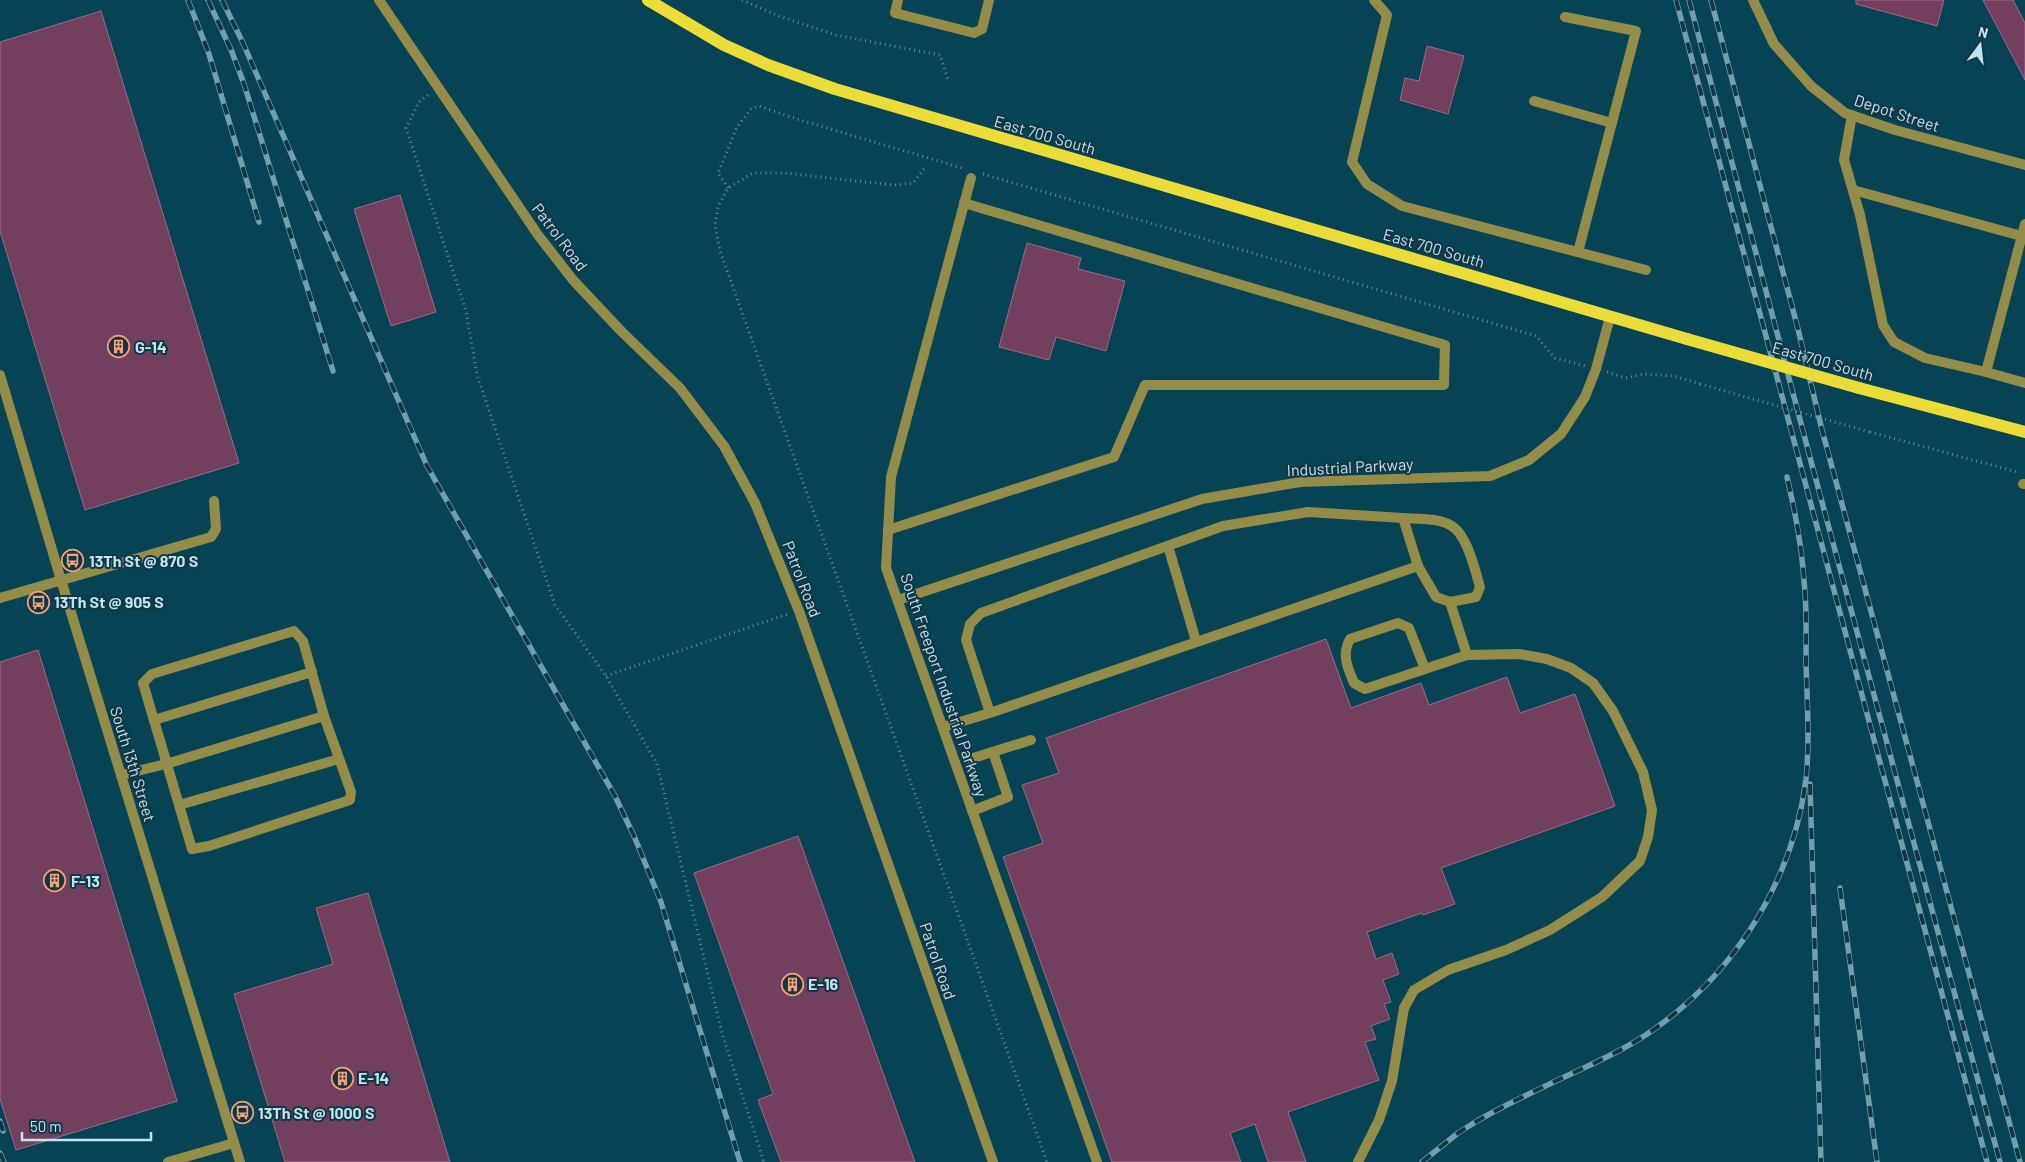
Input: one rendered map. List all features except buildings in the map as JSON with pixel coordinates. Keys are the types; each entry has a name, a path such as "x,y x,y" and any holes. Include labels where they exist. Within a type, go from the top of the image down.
{"main road":[{"name":"East 700 South","path":"648,0 724,44 768,65 835,89 1687,340 2025,432"}],"street":[{"name":"Patrol Road","path":"379,0 538,235 573,280 622,332 680,388 724,446 755,503 799,611 993,1162"},
{"path":"898,0 895,13 974,33 982,29 990,0"},
{"path":"1374,0 1387,15 1352,162 1367,184 1402,206 1646,270"},
{"name":"Depot Street","path":"1752,0 1774,44 1811,86 1845,113 1895,130 2025,165"},
{"path":"1565,17 1636,31 1578,252"},
{"path":"1534,101 1612,122"},
{"path":"1852,115 1844,160 1853,190 1883,325 1894,342 1925,358 2025,383"},
{"name":"South Freeport Industrial Parkway","path":"971,173 891,477 886,568 1097,1162"},
{"path":"1853,190 2023,237"},
{"path":"888,530 1114,458 1145,385 1444,385 1445,345 964,203"},
{"path":"1986,372 2025,224"},
{"name":"Industrial Parkway","path":"898,600 1202,499 1300,482 1490,476 1529,460 1561,434 1585,397 1596,369 1610,317"},
{"name":"South 13th Street","path":"0,375 240,1162"},
{"path":"0,598 211,537 216,529 214,501"},
{"path":"990,712 966,640 970,624 981,612 1222,526 1308,512 1403,518 1438,521 1452,525 1467,544 1480,587 1476,598 1450,602 1436,597 1418,566 1403,518"},
{"path":"1168,546 1196,641"},
{"path":"943,727 1418,566"},
{"path":"1450,602 1467,655"},
{"path":"1358,1162 1379,1120 1392,1080 1404,1008 1414,990 1448,970 1506,950 1550,930 1602,897 1640,860 1648,837 1652,810 1643,772 1613,711 1594,682 1571,668 1547,659 1518,654 1467,655 1425,669 1365,689 1354,683 1346,660 1345,648 1350,639 1398,623 1409,628 1425,669"},
{"path":"294,631 303,641 312,672 324,716 351,792 350,800 209,846 192,848 143,683 152,674 294,631"},
{"path":"154,720 312,672"},
{"path":"121,775 166,764 324,716"},
{"path":"970,760 1031,740"},
{"path":"972,810 1008,797 993,752"},
{"path":"179,805 339,759"},
{"path":"168,1162 234,1143"}],"path":[{"path":"742,0 779,16 836,35 940,55 948,80"},
{"path":"438,87 419,102 406,128 466,311 476,375 556,605 606,676 657,764 722,1033 764,1162"},
{"path":"728,188 718,173 737,127 751,109 759,106 971,173 1536,336 1555,358"},
{"path":"924,169 912,183 893,185 785,173 753,173 728,188 718,207 715,225 720,251 1047,1162"},
{"path":"1626,378 1644,374 1674,376 1870,432 2024,481"},
{"path":"606,676 799,611"}],"railway":[{"path":"188,0 209,54 259,222"},
{"path":"208,0 232,52 244,84 333,371"},
{"path":"222,0 243,43 427,466 615,796 634,836 661,902 740,1162"},
{"path":"1676,0 1987,1162"},
{"path":"1689,0 2000,1162"},
{"path":"1711,0 1798,329 1822,430 2020,1162"},
{"path":"1422,1162 1458,1133 1477,1121 1629,1045 1653,1030 1683,1007 1710,981 1734,952 1756,921 1774,888 1788,853 1799,816 1806,779 1808,750 1805,591 1800,542 1787,477"},
{"path":"1810,784 1821,1162"},
{"path":"1840,888 1877,1162"},
{"path":"0,1121 3,1131"},
{"path":"0,1153 4,1162"}],"place":[{"name":"G-14","path":"119,347"},
{"name":"13Th St @ 870 S","path":"73,561"},
{"name":"13Th St @ 905 S","path":"38,602"},
{"name":"F-13","path":"55,881"},
{"name":"E-16","path":"792,984"},
{"name":"E-14","path":"342,1078"},
{"name":"13Th St @ 1000 S","path":"242,1113"}]}
